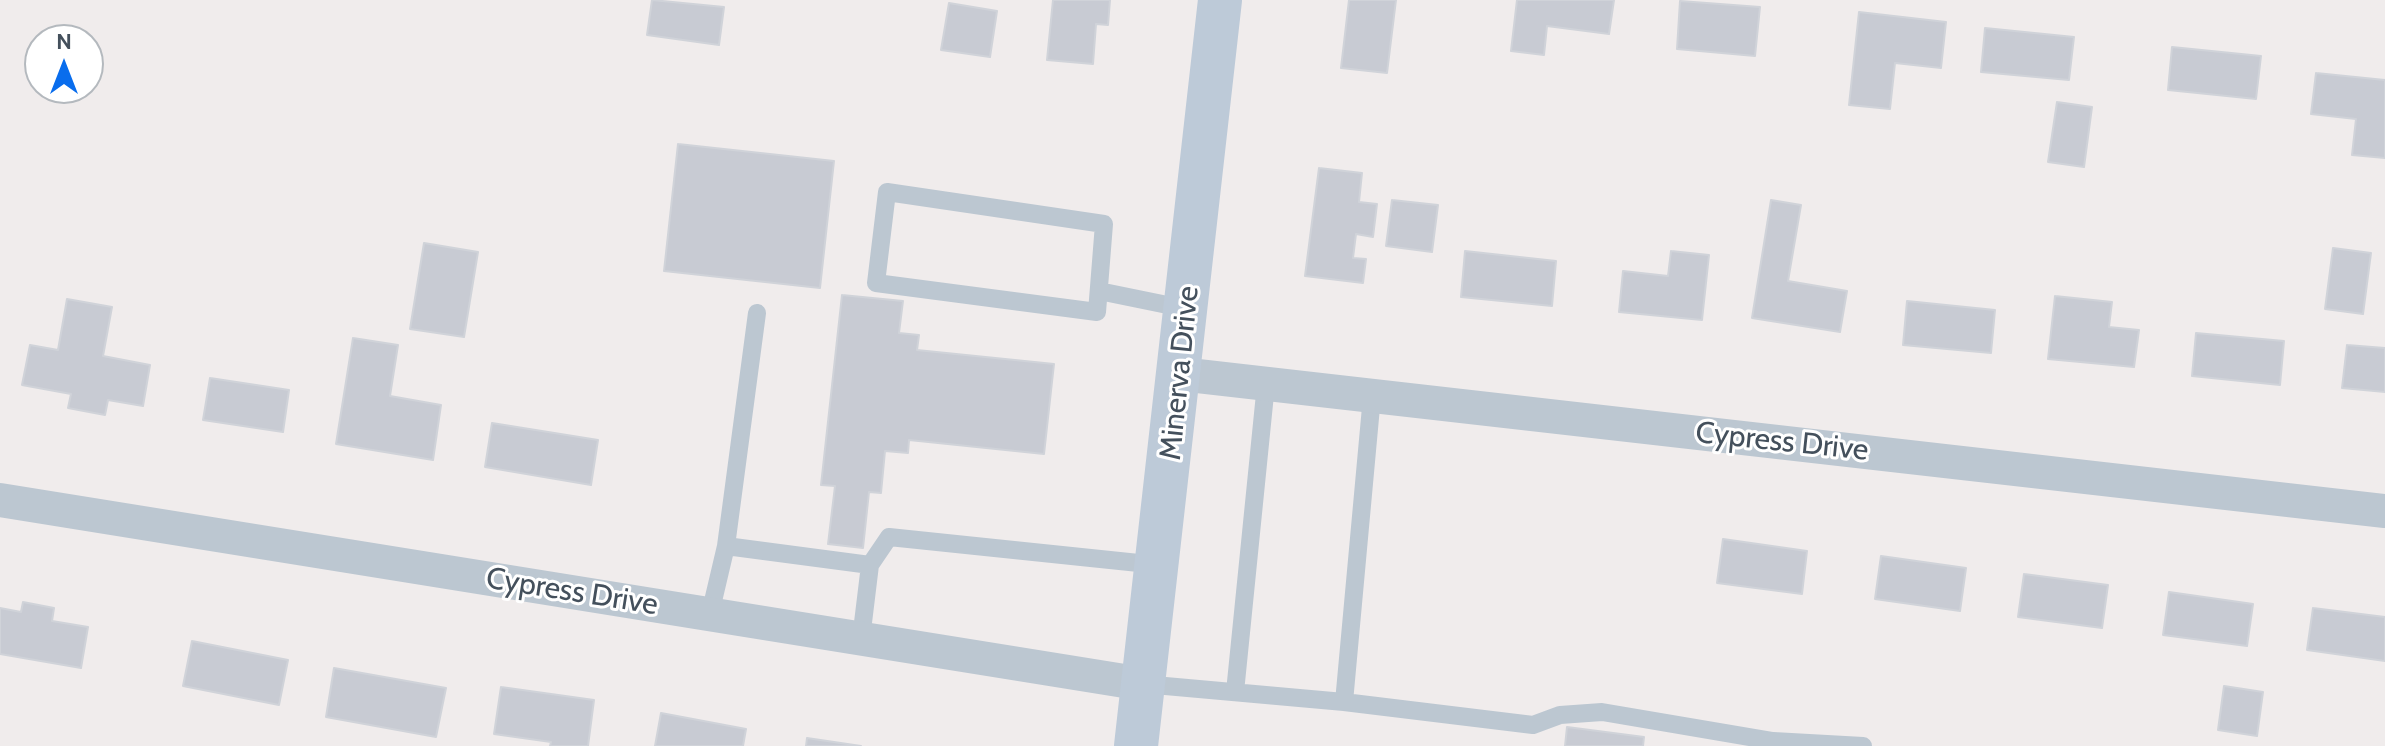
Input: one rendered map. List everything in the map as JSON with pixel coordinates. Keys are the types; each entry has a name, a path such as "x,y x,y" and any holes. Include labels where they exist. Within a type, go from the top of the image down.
{"street":[{"name":"Minerva Drive","path":"1136,746 1220,0"},
{"name":"Cypress Drive","path":"1180,374 2385,511"},
{"name":"Cypress Drive","path":"0,500 1143,684"}],"lane":[{"path":"887,192 1104,224 1099,291 1097,312 876,283 887,192"},
{"path":"1099,291 1187,309"},
{"path":"710,614 726,546 757,313"},
{"path":"1235,692 1266,384"},
{"path":"1344,702 1372,396"},
{"path":"861,639 870,565 889,537 1158,565"},
{"path":"726,546 870,565"},
{"path":"1143,684 1344,702 1533,725 1560,715 1602,712 1688,736 1863,746"}],"building":[{"path":"652,0 724,7 719,45 647,35"},
{"path":"1053,0 1110,0 1108,25 1096,24 1093,64 1047,60"},
{"path":"1349,0 1396,0 1387,73 1341,68"},
{"path":"1517,0 1614,0 1609,34 1547,26 1544,55 1511,51"},
{"path":"1680,1 1760,7 1755,56 1677,49"},
{"path":"949,3 997,11 990,57 941,50"},
{"path":"1859,12 1946,22 1941,68 1895,63 1890,109 1849,105"},
{"path":"1985,28 2074,37 2069,80 1981,72"},
{"path":"2172,47 2261,56 2256,99 2168,90"},
{"path":"2316,73 2385,80 2385,158 2352,155 2356,119 2311,114"},
{"path":"2057,102 2092,107 2084,167 2048,162"},
{"path":"678,144 834,161 820,288 664,271"},
{"path":"1319,168 1362,173 1359,202 1377,204 1373,237 1356,234 1353,258 1366,259 1363,283 1305,276"},
{"path":"1392,200 1438,205 1432,252 1386,246"},
{"path":"1771,200 1801,205 1788,281 1847,291 1840,332 1752,318"},
{"path":"424,243 478,252 464,337 410,329"},
{"path":"2333,248 2371,253 2363,314 2325,309"},
{"path":"1465,251 1556,261 1552,306 1461,297"},
{"path":"1671,251 1709,255 1702,320 1619,312 1623,271 1668,276"},
{"path":"842,295 903,301 899,333 919,335 917,350 1054,364 1044,454 909,440 908,453 885,451 881,493 869,492 863,548 828,544 835,486 821,485"},
{"path":"2055,296 2112,302 2109,327 2139,330 2134,367 2048,359"},
{"path":"67,299 112,307 103,356 150,365 143,406 108,400 105,415 68,408 71,394 22,385 30,345 58,350"},
{"path":"1907,301 1995,310 1991,353 1903,345"},
{"path":"2196,333 2284,341 2280,385 2192,376"},
{"path":"353,338 398,345 390,396 441,405 433,460 336,444"},
{"path":"2347,345 2385,348 2385,392 2342,388"},
{"path":"210,378 289,390 283,432 203,420"},
{"path":"492,423 598,440 591,485 485,467"},
{"path":"1723,539 1807,551 1802,594 1717,583"},
{"path":"1881,556 1966,568 1960,611 1875,599"},
{"path":"2024,574 2108,585 2102,628 2018,617"},
{"path":"2169,592 2253,604 2247,646 2163,635"},
{"path":"23,602 54,608 52,621 88,627 81,668 0,654 0,608 21,612"},
{"path":"2313,608 2385,617 2385,661 2307,650"},
{"path":"192,641 288,660 279,705 183,686"},
{"path":"334,668 446,688 436,737 326,717"},
{"path":"2224,686 2263,692 2257,736 2218,730"},
{"path":"501,687 594,700 588,746 550,746 551,742 494,734"},
{"path":"661,713 746,729 743,746 655,746"},
{"path":"1567,727 1644,737 1643,746 1565,746"},
{"path":"807,738 861,746 806,746"}]}
